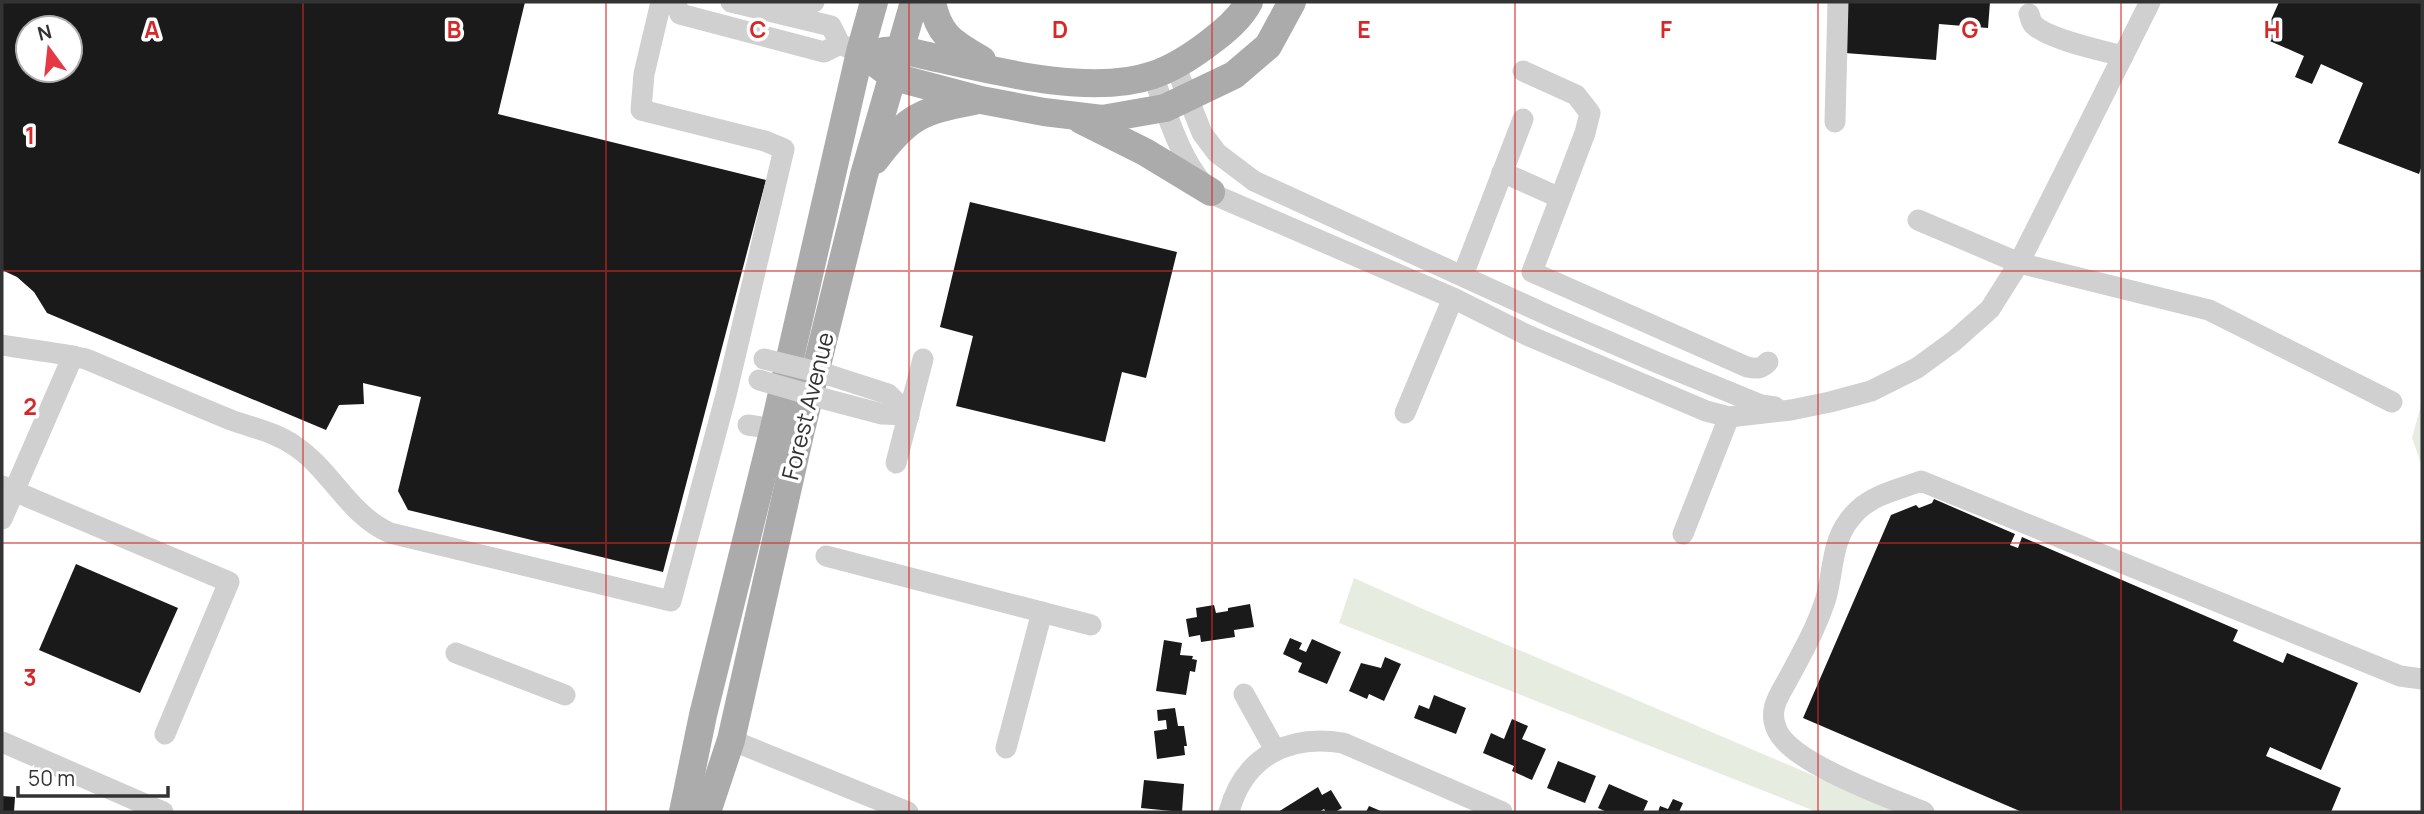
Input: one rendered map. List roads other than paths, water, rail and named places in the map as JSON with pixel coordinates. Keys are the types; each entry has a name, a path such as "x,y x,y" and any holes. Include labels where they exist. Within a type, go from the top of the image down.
{"main road":[{"name":"Forest Avenue","path":"683,812 703,715 774,429 850,48 874,2"},
{"name":"Forest Avenue","path":"707,812 731,740 774,429 835,300 864,175 914,2"},
{"path":"932,2 934,16 948,39 996,69"},
{"path":"898,63 996,69 1065,83 1108,82 1164,70 1190,57 1225,31 1249,2"},
{"path":"850,48 898,63 981,100 1102,119 1176,102 1234,75 1268,46 1292,2"},
{"path":"864,175 896,133 920,115 942,107 981,100"},
{"path":"1072,116 1145,152 1212,192"}],"street":[{"path":"2,345 74,356 284,439 311,460 368,522 390,533 671,601 737,351 784,149 765,141 641,110 645,74 661,2"},
{"path":"675,2 680,14 824,52 850,48"},
{"path":"746,5 814,2"},
{"path":"1835,122 1838,2"},
{"path":"1176,102 1176,136 1192,168 1212,192 1453,298 1527,335 1706,411 1729,417 1791,410 1871,391 1917,368 1954,341 1990,309 2019,263 2150,2"},
{"path":"746,5 831,26 850,48"},
{"path":"2029,13 2032,23 2040,29 2069,42 2123,56"},
{"path":"1164,70 1176,102 1217,153 1254,181 1656,362 1762,405 1791,410"},
{"path":"1523,71 1576,96 1590,113 1585,133 1532,272 1747,367 1763,368 1768,362"},
{"path":"1463,275 1522,119"},
{"path":"1502,172 1560,198"},
{"path":"1918,220 2019,263 2209,310 2392,402"},
{"path":"1405,413 1453,298"},
{"path":"737,351 829,375 888,394 909,415"},
{"path":"2,520 8,489 74,356"},
{"path":"896,463 923,359"},
{"path":"731,373 882,414 909,415"},
{"path":"1684,534 1729,417"},
{"path":"1924,812 1837,776 1785,744 1774,723 1773,705 1803,650 1826,599 1836,542 1857,511 1866,504 1921,481 2400,676 2422,679"},
{"path":"8,489 229,582 165,734"},
{"path":"826,556 1091,625"},
{"path":"1006,748 1042,612"},
{"path":"456,653 565,695"},
{"path":"1244,694 1275,750"},
{"path":"731,740 908,812"},
{"path":"1229,812 1233,797 1244,778 1258,763 1275,750 1300,741 1323,740 1343,743 1502,812"},
{"path":"2,742 132,806 163,812"}]}
